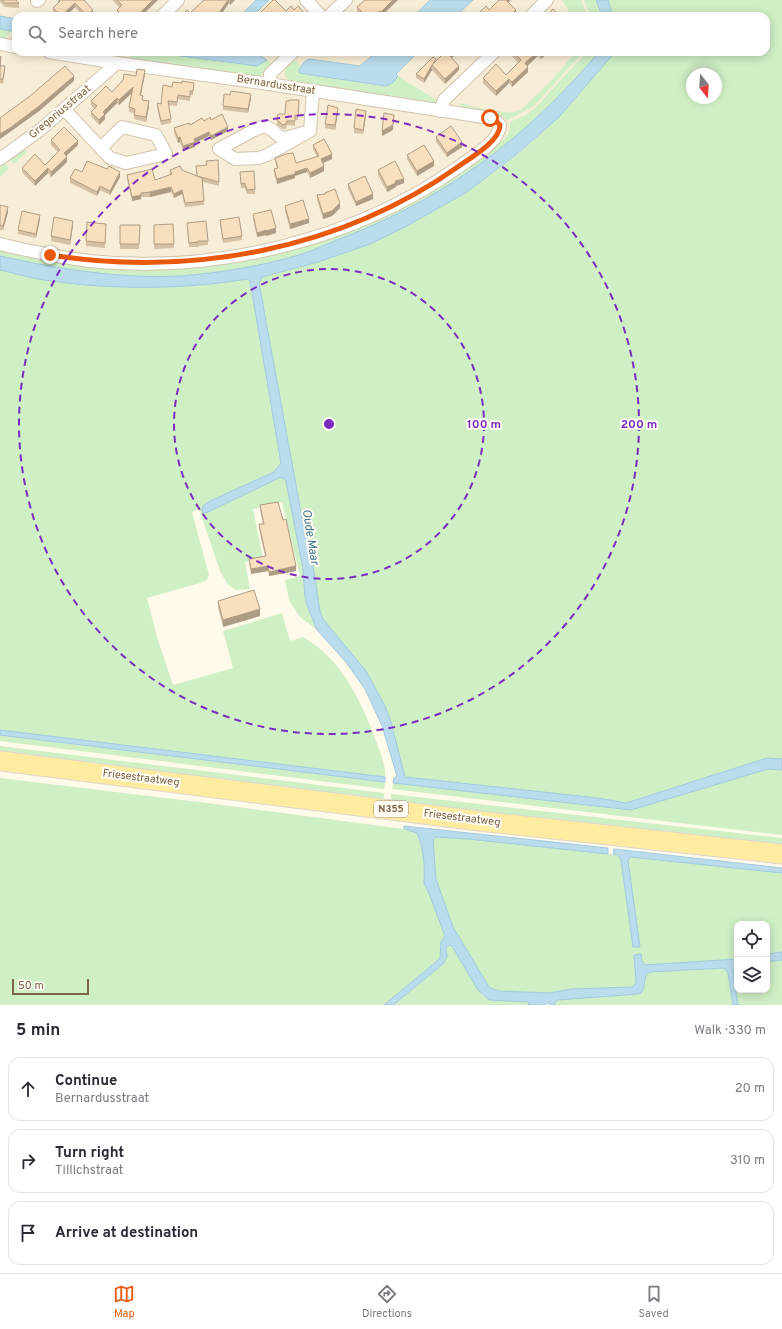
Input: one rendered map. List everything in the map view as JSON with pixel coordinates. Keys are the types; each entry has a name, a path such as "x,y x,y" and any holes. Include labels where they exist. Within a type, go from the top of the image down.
{"main road":[{"name":"Friesestraatweg","path":"0,761 479,821 782,854"}],"street":[{"path":"166,12 178,0"},
{"path":"306,0 317,12"},
{"path":"334,12 346,0"},
{"path":"535,12 547,0"},
{"path":"0,44 12,46"},
{"name":"Bernardusstraat","path":"0,244 30,251 90,261 144,263 214,259 285,246 319,236 354,223 417,192 447,175 488,145 498,136 500,130 500,125 490,118 74,56"},
{"path":"269,84 270,74 289,56"},
{"path":"440,110 444,100 490,56"},
{"name":"Gregoriusstraat","path":"0,159 65,110 118,63"},
{"path":"310,131 313,91"},
{"path":"65,110 110,158 126,163 166,154 156,135 122,127 101,148"},
{"path":"266,126 279,136 285,138 310,131 259,158 235,159 219,148 256,129 266,126"}],"shaded area":[{"path":"0,0 602,0 604,12 12,12 12,56 610,56 612,69 377,244 236,277 0,264"}],"green space":[{"path":"562,0 581,0 586,12 570,12"},
{"path":"584,0 596,0 600,12 589,12"},
{"path":"608,0 782,0 782,759 767,758 626,803 598,798 404,777 391,722 385,706 366,671 323,619 320,611 311,553 302,518 259,283 262,277 318,262 370,244 405,227 467,192 517,155 559,117 612,56 770,56 770,12 612,12"},
{"path":"0,29 11,31 2,42 0,41"},
{"path":"100,56 126,56 123,59"},
{"path":"132,56 181,56 257,66 267,60 271,64 260,77 127,60"},
{"path":"573,56 579,56 534,106 510,119 507,120 495,115 468,111 459,103 500,112 516,112 521,110 550,82"},
{"path":"583,56 595,56 542,112 512,139 480,164 447,186 412,206 376,224 304,253 255,266 225,271 157,277 67,269 0,256 0,250 42,260 73,265 118,269 155,269 224,264 256,258 302,246 494,147 508,134 510,122 526,115 535,108"},
{"path":"294,60 301,66 299,70 305,74 374,85 396,80 398,76 438,101 434,104 295,85 294,82 288,80 284,74 286,67"},
{"path":"23,149 27,152 14,164 9,159"},
{"path":"4,162 9,168 0,177 0,165"},
{"path":"0,270 44,280 95,286 171,287 222,283 247,279 250,281 281,463 274,472 210,501 208,512 279,478 283,478 286,481 303,569 305,597 317,630 299,616 289,600 285,580 300,576 282,502 253,509 263,558 245,562 250,589 236,590 228,585 220,571 199,509 192,512 209,575 207,580 200,583 147,598 157,637 173,685 233,668 223,631 282,613 290,641 303,637 317,646 339,669 357,696 381,754 384,763 385,777 0,730"},
{"path":"0,735 385,782 384,789 0,741"},
{"path":"0,746 384,793 384,797 380,800 0,756"},
{"path":"768,769 782,770 782,835 392,789 393,783 631,810"},
{"path":"0,778 207,803 404,829 417,833 423,853 425,886 445,934 440,958 384,1005 0,1005"},
{"path":"391,794 782,838 782,848 393,803"},
{"path":"436,837 468,839 618,855 621,860 633,946 628,861 630,857 782,873 782,952 770,954 770,921 734,921 734,959 645,965 642,961 641,954 634,955 636,981 632,987 571,989 549,993 498,991 489,987 453,928 436,879 433,840"},
{"path":"450,945 482,995 489,1000 528,1002 529,1005 393,1005 443,964 447,954 447,947"},
{"path":"782,960 782,1005 738,1005 736,993 770,993 770,962"},
{"path":"724,968 728,973 733,1005 554,1005 558,1000 641,993 646,975 650,972"}],"water":[{"path":"256,0 269,0 257,12 244,12"},
{"path":"430,0 473,0 460,12 418,12"},
{"path":"596,0 608,0 612,12 600,12"},
{"path":"0,16 12,18 12,31 0,29"},
{"path":"181,56 261,56 267,60 257,66"},
{"path":"371,56 414,56 396,74 398,76 394,81 386,86 305,74 300,73 299,70 304,62 309,59 360,66"},
{"path":"595,56 612,56 559,117 517,154 467,192 405,227 370,244 318,262 262,277 259,283 302,518 311,553 320,611 323,619 366,671 385,706 391,722 405,777 598,798 626,803 767,758 782,759 782,770 768,769 631,810 393,783 394,778 397,776 382,726 365,689 345,661 317,630 307,605 303,569 286,481 283,478 279,478 208,512 203,513 202,510 203,506 210,501 274,472 281,463 250,281 247,279 222,283 171,287 95,286 38,279 0,270 0,256 90,272 157,277 180,276 255,266 304,253 376,224 447,186 480,164 512,139 571,83"},
{"path":"0,730 385,777 385,782 0,735"},
{"path":"404,826 608,848 608,854 468,839 436,837 433,840 436,879 453,927 489,987 498,991 549,993 571,989 632,987 636,981 634,955 641,954 642,961 645,965 734,959 734,993 736,993 738,1005 733,1005 728,973 724,968 650,972 646,975 643,990 638,994 558,1000 554,1005 550,1005 548,1003 543,1005 529,1005 528,1002 489,1000 478,990 450,945 446,947 447,957 443,964 393,1005 384,1005 440,958 441,942 445,936 424,884 424,858 417,833 404,829"},
{"path":"614,849 782,868 782,873 630,857 628,861 640,947 633,947 621,860 618,855 613,854"},
{"path":"782,952 782,960 770,962 770,954"}],"building":[{"path":"2,0 16,0 19,3 5,3"},
{"path":"59,0 84,0 93,10 91,12 83,12 75,3 65,12 57,12 53,8 60,1"},
{"path":"117,0 153,0 141,12 119,12 117,10 122,5"},
{"path":"204,0 228,0 220,12 191,12"},
{"path":"273,0 275,0 286,11 291,6 294,10 298,6 303,12 261,12"},
{"path":"365,0 393,0 381,12 362,12 357,7"},
{"path":"499,0 506,0 516,10 514,12 480,12 486,6 489,10"},
{"path":"441,56 450,56 459,66 445,79 432,65"},
{"path":"517,56 533,56 525,63 528,67 512,82 509,79 496,91 483,78 496,64 506,75 521,60"},
{"path":"433,57 436,59 424,79 416,74"},
{"path":"0,66 5,66 3,79 0,79"},
{"path":"65,66 74,76 38,107 0,134 0,118 30,96"},
{"path":"137,69 145,70 140,95 143,96 142,100 149,101 146,117 134,115 135,109 129,107 133,87 119,100 117,98 103,112 105,114 99,120 91,112 97,106 91,101 106,86 112,92 123,80 124,74 136,76"},
{"path":"182,81 194,83 193,91 190,91 190,97 178,95 177,102 168,101 171,119 161,121 157,103 161,104 163,85 172,87 173,82 182,83"},
{"path":"231,91 251,94 248,109 223,106 224,94 230,95"},
{"path":"299,100 298,116 295,115 295,121 287,121 286,124 283,125 277,120 278,114 285,114 286,101"},
{"path":"328,105 338,108 335,125 325,124"},
{"path":"356,109 366,111 363,130 354,128"},
{"path":"384,113 394,115 393,125 382,131"},
{"path":"222,114 228,127 211,136 209,132 194,139 195,142 183,146 180,137 178,138 174,128 189,123 190,125 202,118 204,121 210,117 211,120"},
{"path":"451,126 462,142 447,153 436,137"},
{"path":"64,127 78,141 64,153 67,157 51,172 48,168 35,181 22,168 35,154 45,165 60,150 51,140"},
{"path":"324,139 332,154 321,159 324,166 310,173 307,168 295,172 295,174 277,179 274,169 278,168 275,158 293,153 296,163 319,156 313,145"},
{"path":"424,145 434,161 417,171 407,155"},
{"path":"218,160 219,182 197,176 196,166 207,165 206,161"},
{"path":"87,161 107,169 109,166 120,172 110,191 100,186 97,192 70,178 75,169 82,172"},
{"path":"395,161 404,179 395,181 396,183 387,187 378,170"},
{"path":"180,166 182,170 202,178 204,201 185,203 182,190 174,194 171,187 141,193 141,195 132,197 127,175 152,169 155,180 172,174 170,170"},
{"path":"254,171 255,189 247,190 245,183 241,184 240,172"},
{"path":"365,176 373,194 356,202 348,184"},
{"path":"335,189 340,203 332,211 323,214 317,195 325,194"},
{"path":"303,200 309,219 290,224 285,206"},
{"path":"0,205 8,207 3,226 0,225"},
{"path":"271,210 276,228 257,233 253,214"},
{"path":"22,211 40,215 36,234 18,230"},
{"path":"54,217 73,221 70,240 51,236"},
{"path":"239,217 242,236 223,239 220,220"},
{"path":"206,221 208,241 189,243 187,223"},
{"path":"87,222 106,224 105,243 86,241"},
{"path":"173,224 174,244 154,244 154,225"},
{"path":"120,225 140,225 139,244 120,244"},
{"path":"278,502 283,520 286,519 296,566 269,572 268,566 251,569 249,559 266,556 259,524 264,524 260,505"},
{"path":"254,590 260,609 223,620 218,601"}],"route":[{"path":"50,255 90,261 152,263 182,262 251,253 285,246 319,236 354,223 387,208 447,175 477,154 498,136 500,125 490,118"}],"water label":[{"name":"Oude Maar","path":"310,537"}]}
